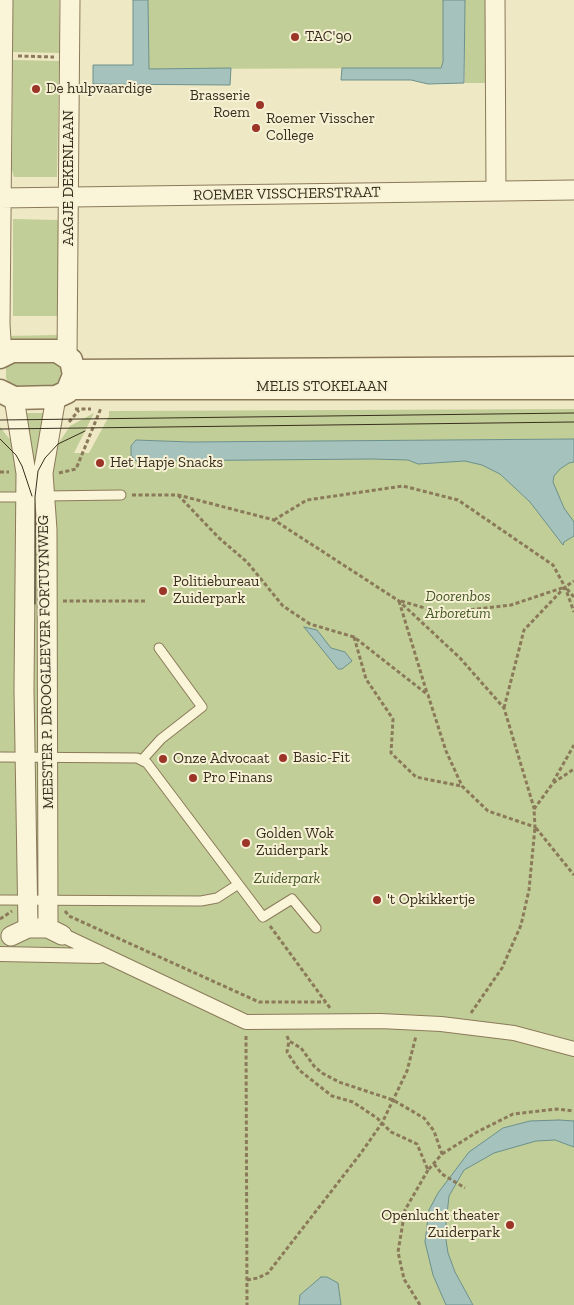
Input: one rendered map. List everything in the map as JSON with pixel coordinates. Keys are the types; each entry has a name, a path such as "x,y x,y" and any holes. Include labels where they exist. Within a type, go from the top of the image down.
{"street":[{"path":"1,357 3,0"},
{"name":"AAGJE DEKENLAAN","path":"67,378 70,0"},
{"path":"495,0 496,191"},
{"name":"ROEMER VISSCHERSTRAAT","path":"1,198 574,190"},
{"path":"1,357 12,350 57,351 67,378 7,394"},
{"name":"MELIS STOKELAAN","path":"67,378 574,368"},
{"name":"MELIS STOKELAAN","path":"67,378 574,388"},
{"name":"MEESTER P. DROOGLEEVER FORTUYNWEG","path":"28,928 24,529 43,496 52,473 67,378"},
{"name":"MEESTER P. DROOGLEEVER FORTUYNWEG","path":"7,394 25,470 43,496 58,601 48,757 55,931"},
{"path":"5,938 28,928 55,931 246,1022 338,1021 462,1026 514,1033 574,1050"},
{"path":"0,954 105,956"}],"lane":[{"path":"0,497 121,495"},
{"path":"142,760 161,740 202,707 159,648"},
{"path":"0,757 136,758 142,760 156,772 263,917 292,899 316,928"},
{"path":"0,900 201,900 217,898 238,885"}],"path":[{"path":"3,56 70,58"},
{"path":"43,496 52,473 76,469 101,408"},
{"path":"274,520 307,500 403,486 458,500 553,565 565,587 574,612"},
{"path":"121,495 178,495 274,520 399,600 460,658 504,708 534,809 535,827 529,890 521,925 502,968 462,1026"},
{"path":"178,495 219,538 247,562 283,606 310,624 354,637 428,695"},
{"path":"504,708 524,630 565,587 574,581"},
{"path":"565,587 574,597"},
{"path":"399,600 442,613 510,605 565,587"},
{"path":"399,600 446,751 462,786 488,811 535,827 574,875"},
{"path":"58,601 145,601"},
{"path":"354,637 366,679 393,719 391,753 416,777 462,786"},
{"path":"534,809 553,783 574,744"},
{"path":"553,783 574,769"},
{"path":"55,900 69,916 245,997 269,1004 326,1002"},
{"path":"263,917 338,1021"},
{"path":"246,1022 247,1305"},
{"path":"286,1023 289,1041 288,1052 299,1070 332,1096 353,1102 382,1123 390,1132 417,1144 428,1170"},
{"path":"247,1280 258,1278 268,1272 346,1175 382,1123 407,1071 418,1023"},
{"path":"289,1041 301,1048 314,1066 322,1073 339,1082 393,1100 424,1118 434,1131 442,1154"},
{"path":"420,1305 404,1279 398,1252 405,1210 428,1170 442,1154 477,1132 513,1114 540,1110 574,1111"},
{"path":"434,1164 442,1174 465,1188"}],"green space":[{"path":"13,0 59,0 59,53 13,52"},
{"name":"TAC'90","path":"148,0 443,0 443,62 441,68 149,69"},
{"path":"465,0 487,0 488,83 465,83"},
{"path":"13,60 59,61 57,177 14,177 12,170"},
{"path":"13,219 58,220 58,316 13,316"},
{"path":"63,335 63,341 10,345 5,336"},
{"path":"16,359 57,363 61,370 60,383 54,388 11,387 6,378 6,368"},
{"name":"Zuiderpark","path":"574,409 574,439 190,442 136,440 131,446 131,451 574,447 574,1305 0,1305 0,427 12,442 22,413 48,413 56,447 70,426 94,413 74,453 89,453 109,416 109,411"}],"water":[{"path":"133,0 148,0 149,69 231,68 230,85 93,84 93,65 133,65"},
{"path":"443,0 465,0 464,83 428,84 411,80 341,80 342,68 441,68 443,62"},
{"path":"574,439 574,462 560,469 554,476 553,482 564,508 574,522 574,536 564,542 563,545 530,502 500,474 482,465 465,461 418,464 408,460 372,459 136,461 131,455 131,446 136,440 190,442"},
{"path":"304,627 317,630 331,648 345,652 352,661 342,669 338,669"},
{"path":"530,1121 574,1121 574,1147 555,1140 536,1141 494,1153 464,1170 449,1196 445,1233 448,1253 455,1272 473,1305 446,1305 433,1275 425,1242 429,1210 438,1193 469,1152 503,1128"},
{"path":"321,1277 327,1277 338,1283 341,1305 299,1305 300,1295"}],"tram line":[{"path":"0,420 574,413"},
{"path":"0,429 574,422"},
{"path":"35,604 35,497 38,471 45,458 58,444 85,431"},
{"path":"0,439 16,455 22,466 32,496"}],"place":[{"name":"TAC'90","path":"295,37"},
{"name":"De hulpvaardige","path":"36,89"},
{"name":"Brasserie Roem","path":"260,105"},
{"name":"Roemer Visscher College","path":"256,128"},
{"name":"Het Hapje Snacks","path":"100,463"},
{"name":"Politiebureau Zuiderpark","path":"163,591"},
{"name":"Basic-Fit","path":"283,758"},
{"name":"Onze Advocaat","path":"163,759"},
{"name":"Pro Finans","path":"193,778"},
{"name":"Golden Wok Zuiderpark","path":"246,843"},
{"name":"'t Opkikkertje","path":"377,900"},
{"name":"Openlucht theater Zuiderpark","path":"510,1225"}],"park label":[{"name":"Doorenbos Arboretum","path":"458,606"}]}
